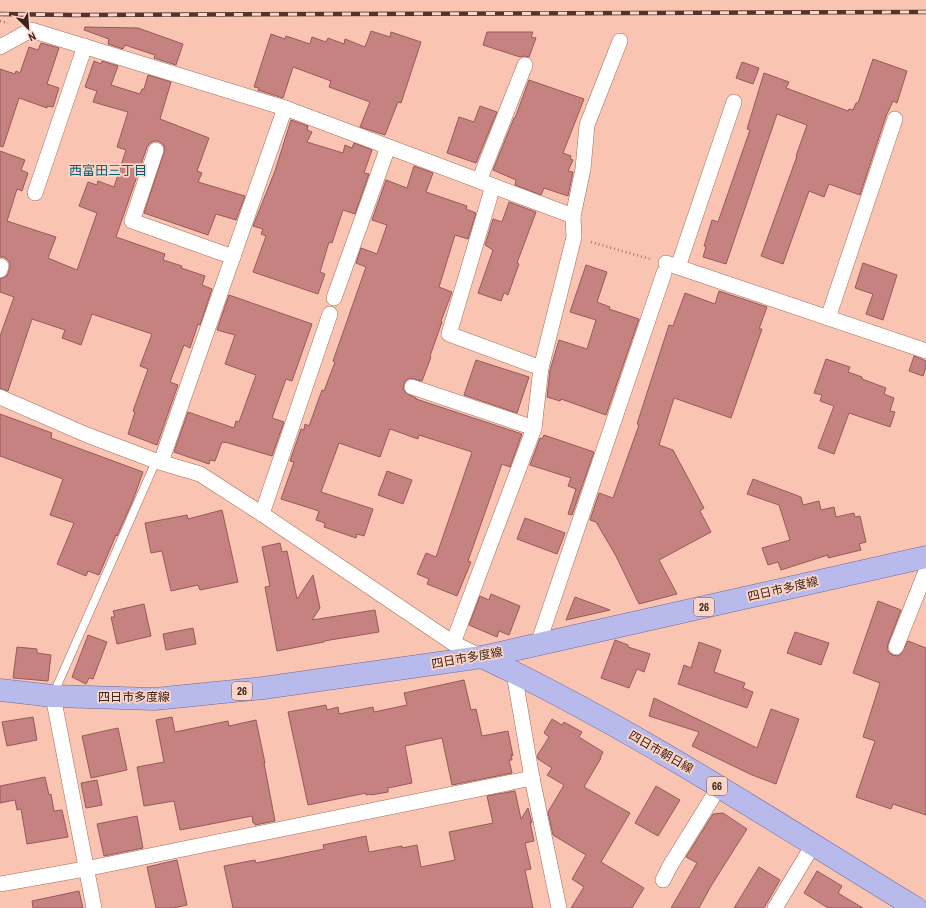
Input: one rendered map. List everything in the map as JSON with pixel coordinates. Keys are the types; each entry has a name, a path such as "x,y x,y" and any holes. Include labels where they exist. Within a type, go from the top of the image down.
{"main road":[{"name":"四日市多度線","path":"0,690 53,696 155,699 263,688 482,657 926,557"},
{"name":"四日市朝日線","path":"482,657 514,672 651,746 916,908"}],"street":[{"path":"0,47 31,30 285,108 573,216"},
{"path":"453,643 534,428 541,368 574,237 573,216 583,169 587,125 620,40"},
{"path":"35,193 85,46"},
{"path":"479,181 524,65"},
{"path":"538,644 669,268 734,102"},
{"path":"158,462 233,257 285,108"},
{"path":"828,318 896,119"},
{"path":"334,298 388,147"},
{"path":"156,150 132,221 233,257"},
{"path":"493,186 448,334 541,368"},
{"path":"669,268 828,318 926,351"},
{"path":"262,514 330,314"},
{"path":"412,387 534,428"},
{"path":"0,397 87,435 158,462 200,474 453,643 482,657"},
{"path":"896,647 926,571"},
{"path":"514,672 532,778 559,908"},
{"path":"53,696 94,908"},
{"path":"0,884 86,869 532,778"},
{"path":"663,880 670,866 719,787"},
{"path":"775,908 813,845"}],"lane":[{"path":"53,696 158,462"}],"path":[{"path":"574,237 669,268"}],"building":[{"path":"85,27 138,28 183,44 176,65 154,58 155,55 125,45 123,49 108,44 109,39 84,30"},
{"path":"371,31 390,37 391,32 421,42 401,103 398,102 385,135 360,127 370,102 329,87 331,81 293,67 283,98 258,90 259,88 254,87 271,34 285,39 286,36 310,44 312,37 326,42 328,38 344,44 345,39 365,47"},
{"path":"487,32 533,32 531,37 536,38 529,57 520,57 483,45"},
{"path":"41,43 59,48 47,84 59,88 53,107 47,106 47,108 19,98 3,147 0,146 0,69 15,74 16,71 20,73 29,47 38,50"},
{"path":"873,59 907,71 897,103 893,101 886,116 860,195 829,184 824,197 809,191 783,264 761,256 807,125 777,114 726,264 703,257 706,247 704,246 712,220 718,222 750,130 747,129 764,73 789,82 786,88 848,111 849,109 853,110 856,103 858,103"},
{"path":"94,61 101,64 102,61 118,66 111,85 140,94 142,89 144,89 148,75 171,82 160,119 209,138 197,171 202,173 198,182 245,196 236,220 216,214 208,235 144,213 165,149 163,144 158,141 150,143 147,147 116,237 165,254 163,260 205,276 202,285 212,289 200,325 198,324 190,348 184,345 170,382 178,385 157,445 128,434 135,412 133,411 148,369 140,366 152,334 92,314 81,345 62,338 65,330 32,319 8,391 0,388 0,336 14,297 0,292 0,279 7,276 10,263 4,257 0,257 0,151 25,160 21,170 28,173 22,191 17,189 7,221 56,237 48,258 77,270 97,213 79,206 88,182 97,185 98,181 114,187 126,150 117,147 128,112 93,102 97,91 85,87"},
{"path":"742,62 759,68 753,84 736,78"},
{"path":"529,80 584,99 563,153 571,156 570,159 573,160 568,171 573,172 568,196 544,188 541,195 515,185 516,180 493,170"},
{"path":"480,106 497,112 476,163 447,153 459,117 474,122"},
{"path":"291,120 308,126 307,130 312,132 307,142 343,153 345,145 352,148 354,143 372,150 364,173 369,174 355,214 343,210 332,243 329,242 320,272 325,274 318,294 253,272 266,236 261,234 263,229 253,226 275,171"},
{"path":"414,166 433,173 426,192 467,206 466,209 476,213 468,239 455,235 439,287 452,292 422,381 410,378 406,380 403,389 406,393 416,399 522,434 510,467 502,464 468,561 471,562 457,596 427,584 429,579 417,574 426,553 436,557 472,452 419,435 418,439 390,429 380,457 339,443 321,492 373,509 364,536 357,534 356,538 324,527 325,523 316,520 319,511 281,499 294,462 290,461 301,429 304,430 305,424 309,426 322,390 324,391 366,267 356,263 361,248 377,254 387,225 372,220 386,180 407,188"},
{"path":"509,202 536,212 517,263 519,264 508,295 504,293 501,301 478,293 493,250 485,245 493,219 502,222"},
{"path":"863,263 897,275 883,320 866,314 873,294 855,288"},
{"path":"586,265 607,272 597,302 610,307 609,309 639,319 606,415 561,399 560,401 547,397 550,370 559,340 587,349 596,320 570,312"},
{"path":"719,291 767,307 759,329 762,329 731,418 674,398 659,445 673,450 704,508 700,511 711,532 659,560 677,594 639,604 616,556 596,522 590,520 599,493 613,498 639,425 637,424 669,325 673,326 685,293 715,304"},
{"path":"229,295 312,324 292,381 286,379 272,418 284,422 272,456 222,442 215,461 210,460 209,464 174,452 188,412 234,428 236,421 239,422 256,375 225,364 235,335 217,330"},
{"path":"914,356 926,361 923,376 909,371"},
{"path":"826,359 850,367 848,372 886,388 884,394 894,398 890,411 895,412 890,427 849,413 834,454 818,448 834,406 820,401 822,395 814,393"},
{"path":"476,360 529,377 517,413 464,395"},
{"path":"0,414 52,433 51,438 143,472 133,500 99,575 88,571 86,576 57,564 74,523 50,515 63,479 0,456"},
{"path":"544,435 594,452 572,515 568,514 576,489 568,486 571,478 530,465 540,438 542,439"},
{"path":"387,471 412,480 403,504 378,495"},
{"path":"753,479 801,497 803,505 819,501 821,510 834,507 836,517 854,513 855,517 860,516 866,542 859,544 861,550 828,558 828,555 781,570 778,562 768,565 762,548 790,540 779,505 747,494"},
{"path":"222,510 238,582 200,590 198,585 171,591 162,551 151,553 145,523 187,515 188,519"},
{"path":"525,518 565,533 557,554 517,539"},
{"path":"280,543 282,552 287,551 297,599 313,575 320,608 312,620 375,610 379,632 324,641 277,651 265,587 270,586 262,547"},
{"path":"491,594 520,606 509,635 499,631 497,637 469,625 480,596 489,600"},
{"path":"575,597 610,610 566,620"},
{"path":"878,601 901,610 888,644 887,649 889,653 897,656 901,654 908,641 926,648 926,815 893,804 891,809 856,797 875,741 863,737 880,683 853,673"},
{"path":"144,604 151,636 117,644 111,617 115,617 113,611"},
{"path":"193,628 196,644 166,650 163,634"},
{"path":"795,632 829,643 821,665 787,653"},
{"path":"88,635 107,642 93,679 89,678 86,684 72,677"},
{"path":"615,640 628,645 628,647 650,654 644,672 637,669 629,688 601,678"},
{"path":"699,642 721,650 714,672 745,683 743,688 753,692 747,708 678,684 684,665 691,668"},
{"path":"17,647 37,649 37,653 51,655 48,681 13,678"},
{"path":"464,680 471,710 476,709 482,736 508,731 513,756 511,754 512,760 509,760 512,773 452,785 442,738 405,746 412,783 388,788 388,792 371,795 366,795 366,793 308,805 288,712 326,705 327,710 338,707 339,714 373,707 374,712 407,705 404,693"},
{"path":"654,698 757,748 771,709 799,719 776,784 752,775 692,746 699,732 649,716"},
{"path":"33,717 37,740 7,746 2,722"},
{"path":"172,717 175,732 228,721 229,726 256,720 275,821 255,825 255,823 253,823 252,816 180,830 174,801 144,806 137,767 164,762 156,720"},
{"path":"552,719 562,725 564,722 582,732 579,737 603,752 584,787 630,813 601,862 644,888 632,908 571,908 584,887 572,879 586,855 553,835 548,812 564,785 547,775 552,768 538,759 537,756 549,737 544,733"},
{"path":"118,728 127,770 91,778 82,736"},
{"path":"45,777 49,795 51,794 54,811 62,810 68,837 27,844 21,809 17,810 15,800 0,803 0,786"},
{"path":"97,780 102,805 86,808 81,783"},
{"path":"656,786 680,800 658,836 635,823"},
{"path":"515,791 521,819 528,808 532,823 530,822 534,841 525,843 531,869 525,870 533,908 233,908 224,866 255,860 256,863 324,849 323,845 366,836 369,852 417,845 421,867 455,860 449,832 493,823 487,796"},
{"path":"723,813 747,829 699,908 671,908 697,863 686,857 713,814"},
{"path":"137,816 143,848 104,856 97,824"},
{"path":"177,860 187,905 173,908 156,908 147,867"},
{"path":"759,867 780,880 764,908 734,908"},
{"path":"817,871 842,886 838,893 863,908 828,908 804,893"},
{"path":"79,891 83,908 33,908 32,901"}],"railway":[{"path":"0,14 926,12"}],"district":[{"name":"西富田三丁目","path":"108,170"}]}
